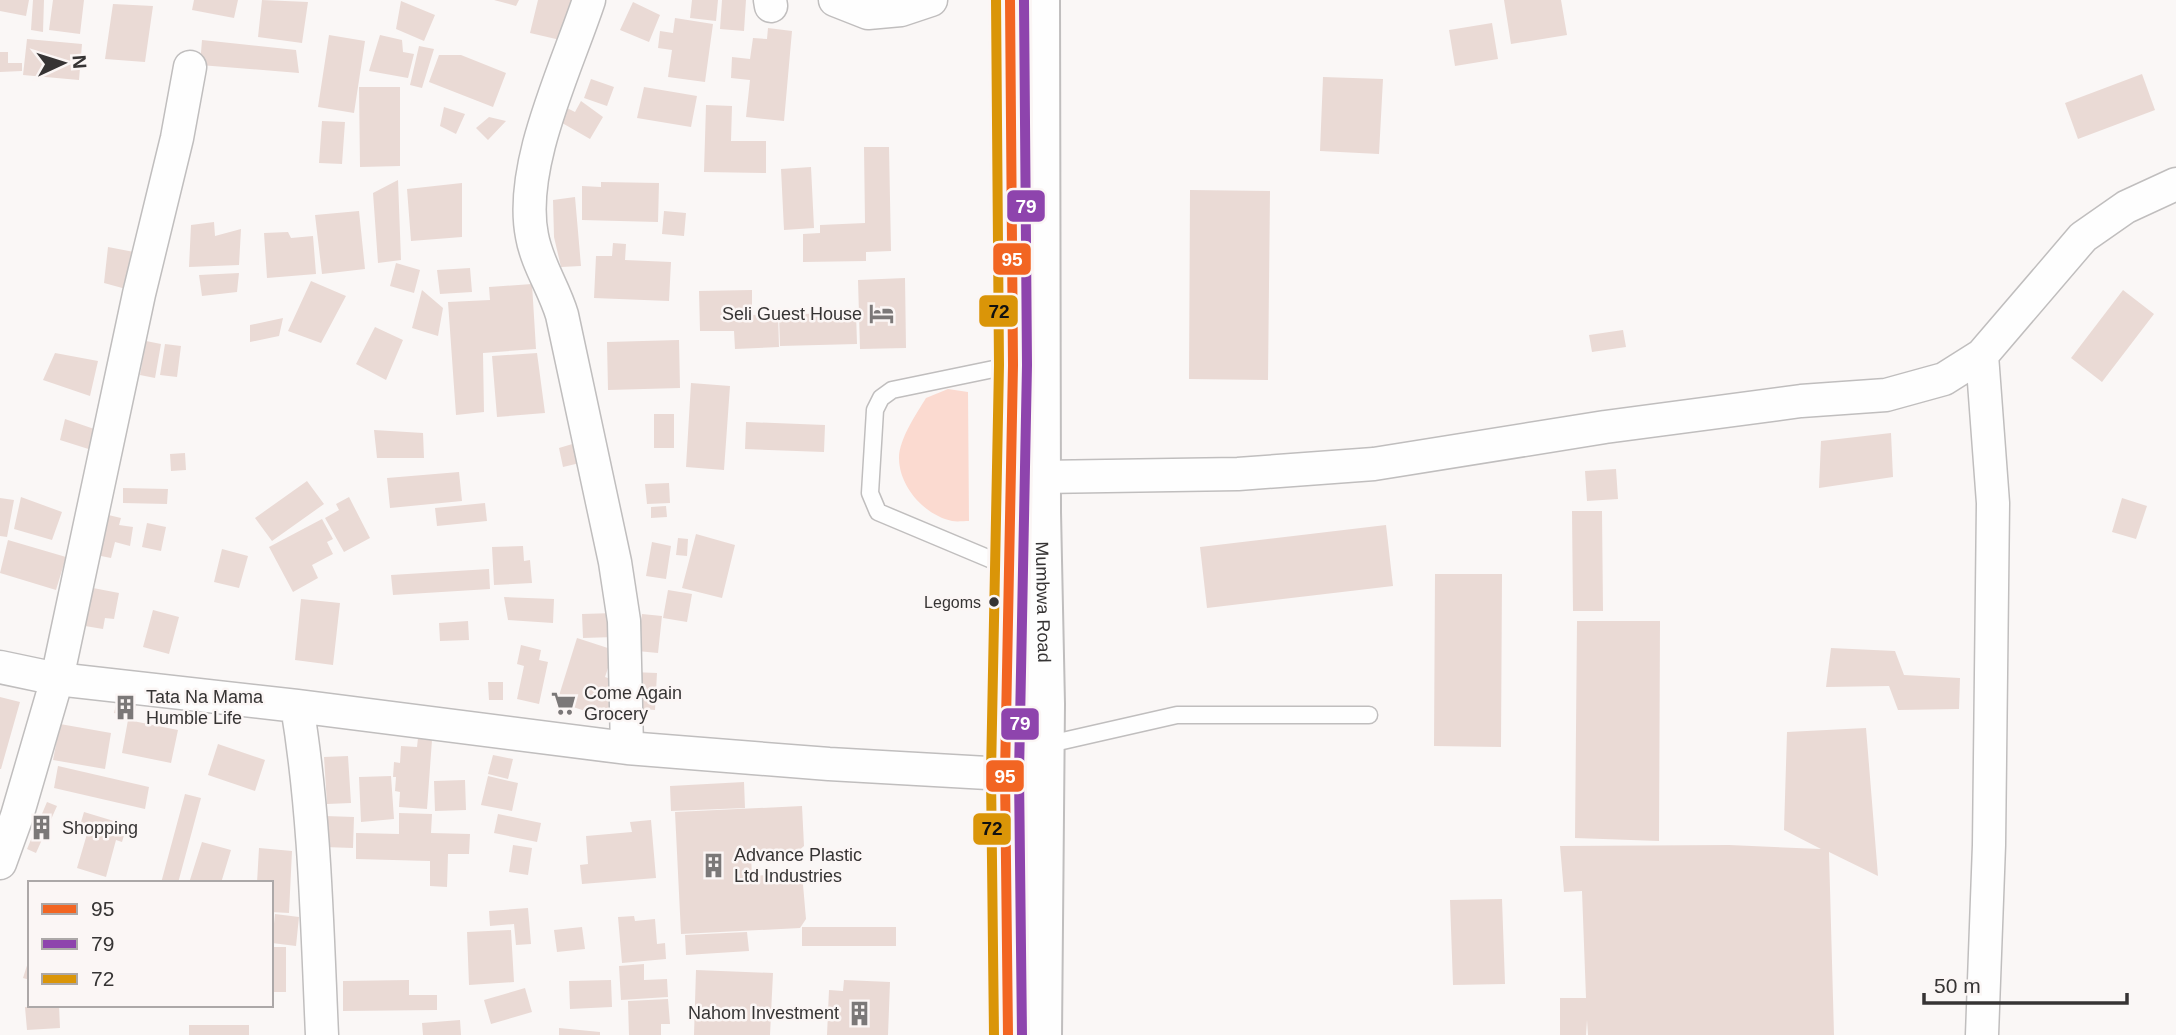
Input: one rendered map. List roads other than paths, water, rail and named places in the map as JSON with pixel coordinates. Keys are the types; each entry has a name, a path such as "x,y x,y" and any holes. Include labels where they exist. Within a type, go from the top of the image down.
{"main road":[{"name":"Mumbwa Road","path":"1008,1035 1005,774 1013,365 1010,0"},
{"name":"Mumbwa Road","path":"1040,0 1044,759 1042,1035"}],"street":[{"path":"590,0 548,116 532,178 529,207 531,235 540,266 556,295 562,315 615,562 624,621 627,748"},
{"path":"835,0 868,13 901,10 930,0"},
{"path":"0,863 17,816 57,679 139,295 177,138 190,66"},
{"path":"1041,477 1238,474 1387,462 1605,427 1801,401 1886,395 1944,379 1982,355 2083,237 2126,206 2176,184"},
{"path":"1982,355 1993,503 1989,845 1983,1035"},
{"path":"0,667 57,679 627,748 1005,774 1044,759"},
{"path":"297,706 305,752 323,1035"}],"lane":[{"path":"1009,567 878,512 870,493 875,410 881,398 892,390 1013,365"},
{"path":"1044,759 1177,715 1369,715"}],"place":[{"name":"Seli Guest House","path":"882,314"},
{"name":"Legoms","path":"994,602"},
{"name":"Come Again Grocery","path":"564,703"},
{"name":"Tata Na Mama Humble Life","path":"126,707"},
{"name":"Shopping","path":"42,828"},
{"name":"Advance Plastic Ltd Industries","path":"714,865"},
{"name":"Nahom Investment","path":"859,1013"}]}
